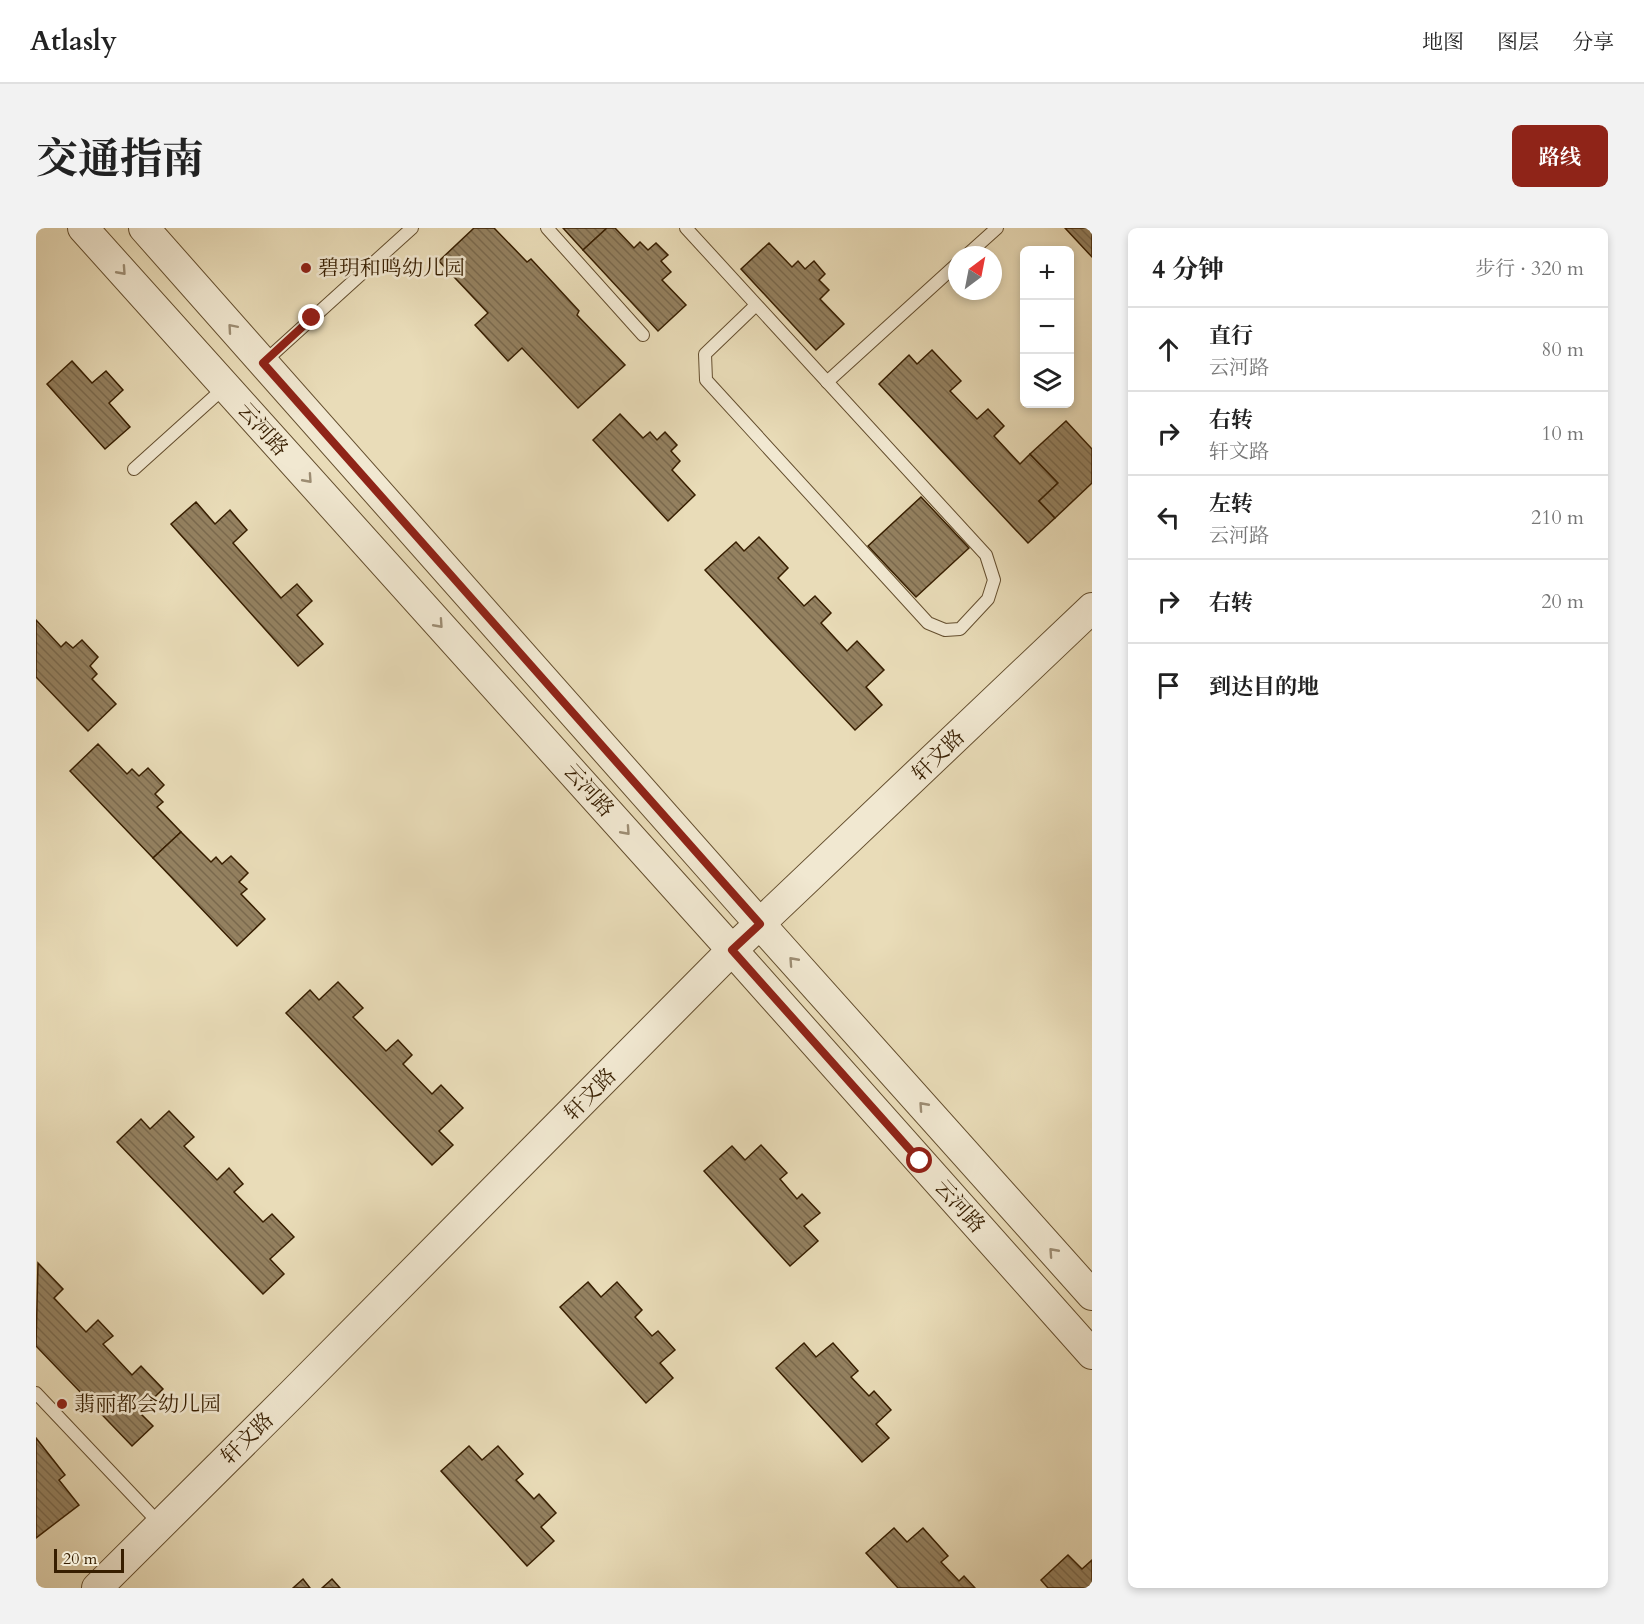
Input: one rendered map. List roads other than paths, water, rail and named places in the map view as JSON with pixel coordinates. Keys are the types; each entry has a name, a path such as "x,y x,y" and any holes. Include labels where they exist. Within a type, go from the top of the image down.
{"street":[{"name":"云河路","path":"83,228 1092,1354"},
{"name":"云河路","path":"144,228 1092,1295"},
{"name":"轩文路","path":"97,1588 732,950 1092,608"}],"lane":[{"path":"263,363 411,228"},
{"path":"547,228 644,335"},
{"path":"686,228 986,555 994,580 988,599 960,629 945,630 928,623 706,380 705,354 756,305"},
{"path":"978,246 997,228"},
{"path":"827,382 948,272"},
{"path":"134,469 225,387"},
{"path":"36,1393 160,1524"}],"place":[{"name":"碧玥和鸣幼儿园","path":"306,268"},
{"name":"翡丽都会幼儿园","path":"62,1404"}]}
